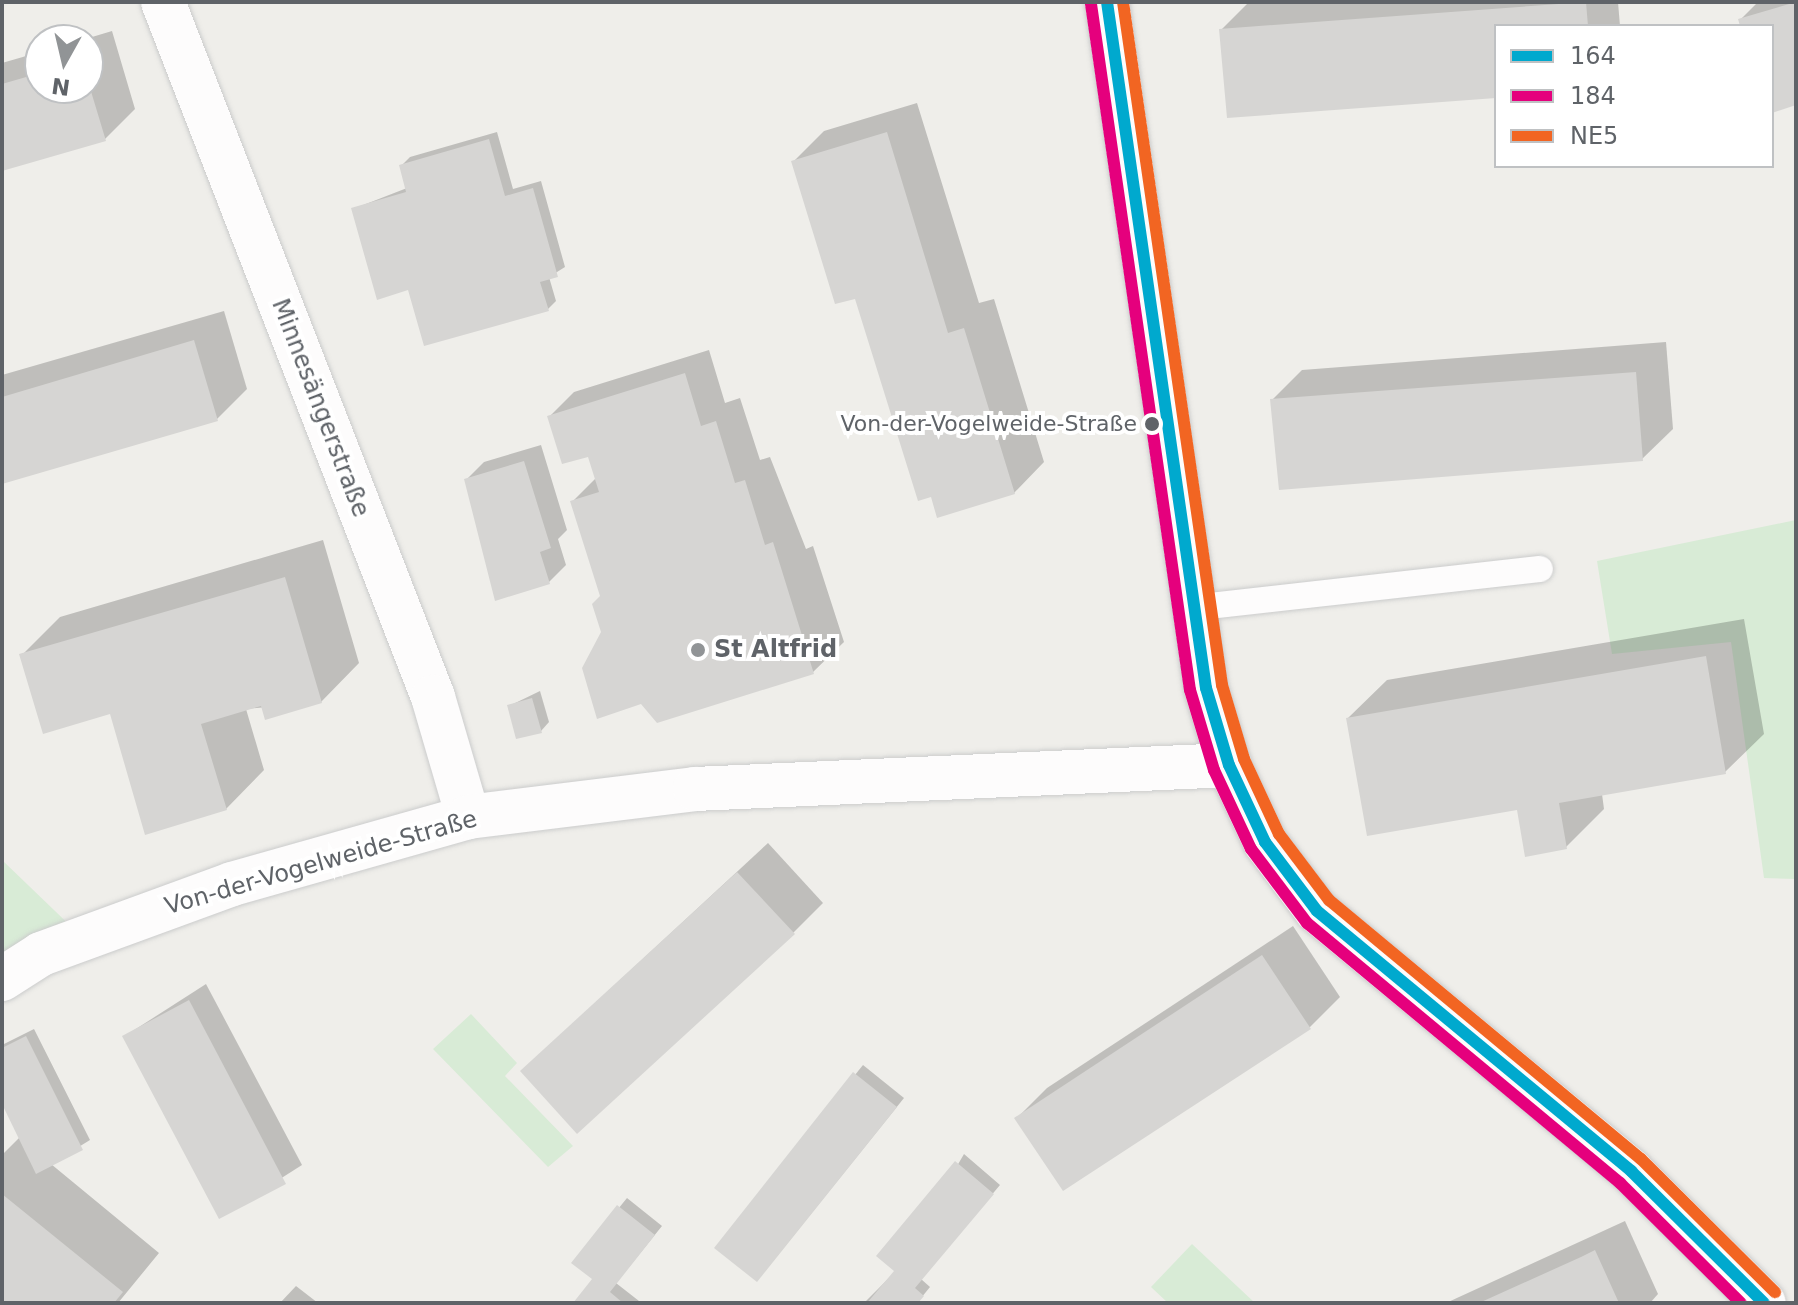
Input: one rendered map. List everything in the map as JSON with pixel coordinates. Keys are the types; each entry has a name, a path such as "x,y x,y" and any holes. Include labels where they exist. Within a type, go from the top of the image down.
{"street":[{"name":"Minnesängerstraße","path":"163,2 433,697 468,817"},
{"path":"1107,2 1192,608 1229,765 1265,842 1317,911 1631,1171 1764,1303"},
{"name":"Von-der-Vogelweide-Straße","path":"2,979 41,954 232,884 468,817 695,789 1229,765"}],"lane":[{"path":"1192,608 1540,569"}],"green space":[{"path":"1796,520 1796,879 1764,878 1731,642 1612,654 1597,561"},
{"path":"2,860 81,936 2,978"},
{"path":"471,1014 517,1063 505,1076 573,1146 548,1167 433,1049"},
{"path":"1192,1244 1255,1303 1168,1303 1151,1287"}],"building":[{"path":"1586,2 1588,24 1494,24 1494,98 1227,118 1219,29"},
{"path":"1796,2 1796,105 1774,112 1774,24 1739,24 1738,19"},
{"path":"24,78 24,104 95,104 106,141 2,171 2,84"},
{"path":"887,132 948,333 964,328 1015,494 937,518 931,497 918,501 855,299 835,304 791,161"},
{"path":"489,139 505,196 533,188 558,277 540,282 549,311 424,346 408,290 377,300 351,208 406,192 399,165"},
{"path":"194,340 218,421 2,484 2,397"},
{"path":"1636,372 1643,461 1279,490 1270,399"},
{"path":"685,373 701,426 716,421 735,483 745,480 765,545 773,542 814,674 657,723 641,704 597,719 582,668 601,632 592,604 600,596 570,501 599,492 588,457 562,464 547,416"},
{"path":"524,461 551,548 540,552 550,584 495,601 464,479"},
{"path":"285,577 322,703 265,720 261,706 201,724 227,810 145,835 110,714 43,734 19,654"},
{"path":"1706,656 1726,774 1559,803 1567,849 1525,857 1517,810 1367,836 1346,718"},
{"path":"532,698 542,733 516,739 507,705"},
{"path":"737,872 795,934 577,1134 520,1071"},
{"path":"1262,955 1311,1029 1063,1191 1014,1118"},
{"path":"189,1000 286,1184 219,1219 122,1036"},
{"path":"26,1036 83,1150 36,1174 2,1104 2,1048"},
{"path":"853,1072 897,1107 757,1282 714,1248"},
{"path":"955,1161 994,1194 915,1288 924,1296 918,1303 867,1303 894,1271 876,1256"},
{"path":"2,1194 123,1292 114,1303 2,1303"},
{"path":"617,1205 655,1235 610,1292 623,1303 573,1303 592,1279 571,1263"},
{"path":"1595,1250 1619,1303 1479,1303 1581,1257"}],"transit line":[{"name":"164","path":"1107,2 1206,688 1229,765 1265,842 1317,911 1631,1171 1764,1303"},
{"name":"NE5","path":"1123,2 1222,685 1244,759 1279,834 1329,900 1641,1159 1775,1292"},
{"name":"184","path":"1091,4 1190,690 1214,770 1251,849 1307,923 1620,1183 1741,1303"}],"place":[{"name":"Von-der-Vogelweide-Straße","path":"1152,424"},
{"name":"St Altfrid","path":"698,650"}]}
